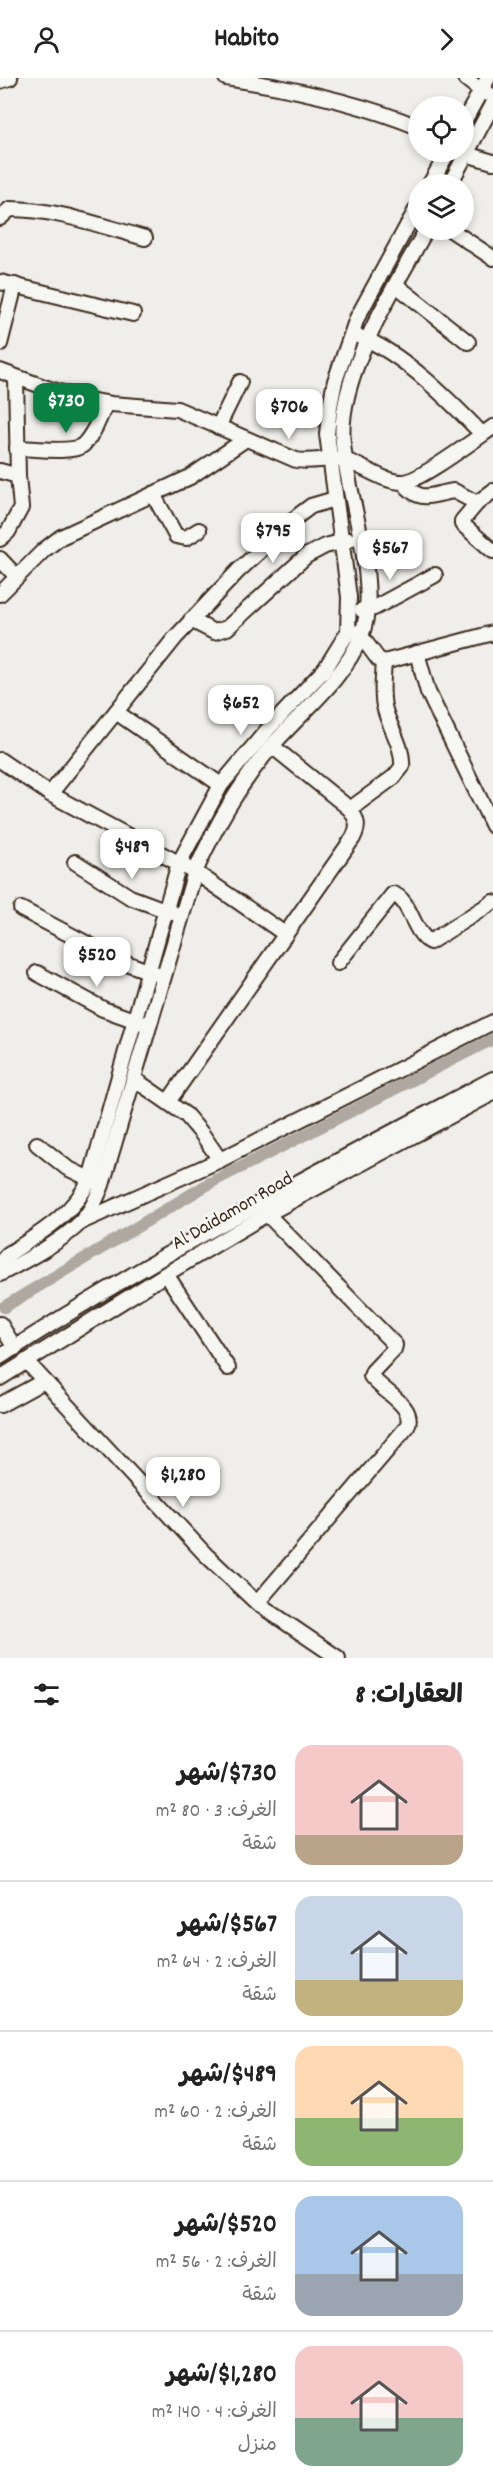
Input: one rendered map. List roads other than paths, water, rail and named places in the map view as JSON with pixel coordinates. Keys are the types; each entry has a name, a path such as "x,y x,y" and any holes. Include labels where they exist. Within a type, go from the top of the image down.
{"street":[{"path":"0,81 10,78"},
{"path":"226,78 260,83 380,112 408,123"},
{"path":"465,78 487,88 474,107"},
{"path":"474,135 493,104"},
{"path":"474,156 493,162"},
{"path":"0,218 10,209 22,209 57,214 145,238"},
{"path":"81,1222 93,1205 96,1182 134,1021 179,863 221,786 268,729 326,669 344,639 350,616 327,434 330,406 335,381 357,318 408,224"},
{"path":"0,1271 7,1256 74,1206 96,1182 134,1079 195,872 228,805 244,780 272,746 334,680 350,658 361,636 368,610 360,538 342,442 346,405 355,370 421,240"},
{"path":"466,240 493,258"},
{"path":"0,282 133,314"},
{"path":"0,344 15,285"},
{"path":"396,285 468,342"},
{"path":"351,334 369,340 411,368 488,430 418,477 404,483"},
{"path":"0,371 16,378 106,403 172,408 296,460 309,462 346,460 375,475 404,483 410,491 418,495 429,497 454,491 477,503"},
{"path":"0,539 8,531 21,508 16,378"},
{"path":"218,427 240,382"},
{"path":"17,448 69,450 81,447 94,429 106,403"},
{"path":"0,594 44,550 61,537 195,474 246,439"},
{"path":"0,471 18,476"},
{"path":"493,491 477,503 462,521 462,524 493,551"},
{"path":"153,494 176,536 186,538 199,530"},
{"path":"50,794 191,620 238,571 311,506 335,499"},
{"path":"191,620 213,632 227,628 301,560 315,550 360,538"},
{"path":"0,559 17,577"},
{"path":"350,616 368,610 435,575"},
{"path":"350,616 361,636 378,659 384,662 493,633"},
{"path":"417,653 428,692 493,826"},
{"path":"350,809 394,777 402,767 396,739 384,706 382,689 384,662"},
{"path":"116,712 221,786"},
{"path":"168,1102 358,828 358,820 350,809 272,746"},
{"path":"0,760 50,794 195,872 285,934"},
{"path":"75,862 130,897 181,915"},
{"path":"338,963 393,894 399,897 421,934 430,942 493,902"},
{"path":"21,909 107,954 164,976"},
{"path":"37,973 103,1009 149,1026"},
{"path":"0,1271 24,1261 81,1222 220,1160 493,1022"},
{"path":"134,1079 168,1102 194,1124 220,1160"},
{"name":"Al Daidamon Road","path":"0,1378 267,1214 308,1184 493,1079"},
{"name":"Al Daidamon Road","path":"0,1357 143,1268 493,1093"},
{"path":"37,1144 67,1168 96,1182"},
{"path":"257,1603 410,1422 405,1407 371,1376 395,1345 267,1214"},
{"path":"166,1274 228,1368"},
{"path":"0,1324 15,1348"},
{"path":"26,1361 205,1554 257,1603 338,1658"},
{"path":"0,1405 44,1381"}],"waterway":[{"path":"4,1307 210,1183 493,1039"}]}
